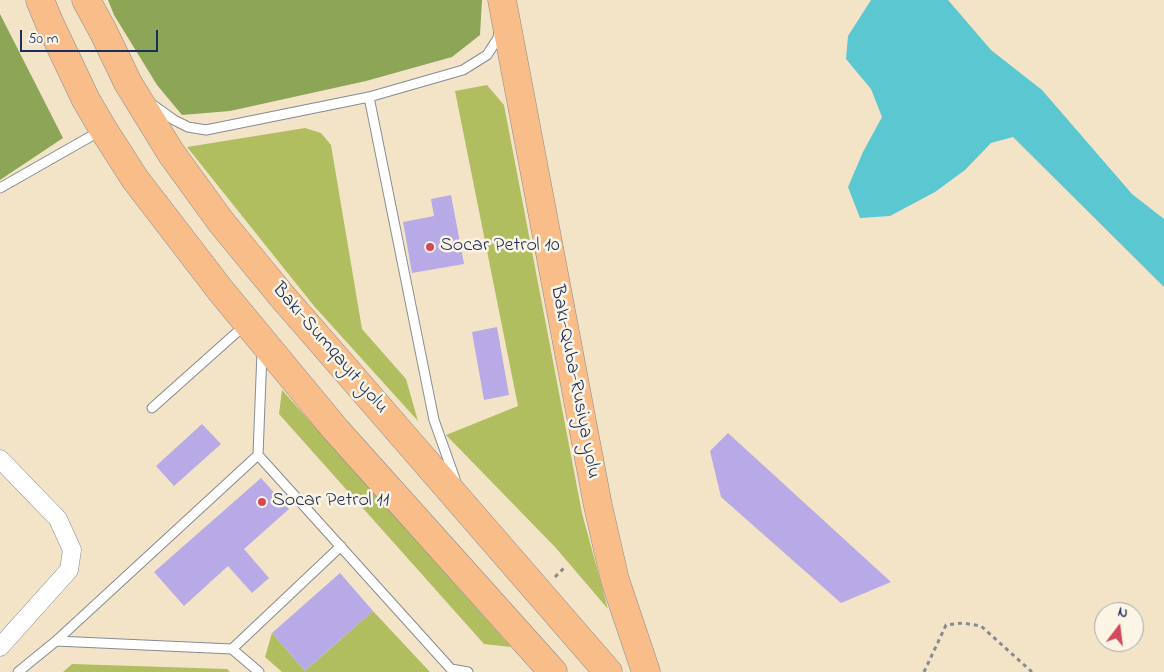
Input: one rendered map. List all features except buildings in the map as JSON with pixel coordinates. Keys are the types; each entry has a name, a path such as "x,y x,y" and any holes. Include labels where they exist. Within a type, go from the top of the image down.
{"highway":[{"path":"40,0 86,100 135,179 221,291 336,430 553,672"},
{"name":"Bakı-Sumqayıt yolu","path":"86,0 128,83 171,153 221,222 282,296 608,672"},
{"name":"Bakı-Quba-Rusiya yolu","path":"503,2 598,506 616,580 646,672"}],"street":[{"path":"0,459 58,520 72,550 69,570 0,648"}],"lane":[{"path":"128,83 174,120 188,127 206,130 369,97 462,70 487,55 498,38 503,2"},
{"path":"369,97 434,420 466,508"},
{"path":"0,188 103,129"},
{"path":"152,408 255,332"},
{"path":"255,332 258,455 452,669 468,672"},
{"path":"18,672 56,641 258,455"},
{"path":"232,649 341,546"},
{"path":"56,641 232,649 259,672"}],"path":[{"path":"924,672 946,625 963,623 981,626 1032,672"}],"green space":[{"path":"108,0 482,0 480,35 452,57 366,81 230,111 182,115 157,85 114,15"},
{"path":"0,14 63,138 0,180"},
{"path":"487,85 504,105 582,513 608,609 555,547 446,435 518,406 455,91"},
{"path":"305,128 321,133 331,145 362,329 406,379 418,421 314,306 187,147"},
{"path":"282,390 511,647 484,644 279,414"},
{"path":"373,611 430,672 282,672 265,657 272,633 305,671"},
{"path":"72,664 227,669 230,672 63,672"}],"water":[{"path":"871,0 948,0 991,50 1042,90 1132,194 1164,219 1164,287 1013,137 991,143 965,170 935,192 890,216 860,218 848,187 863,152 882,117 871,89 846,59 848,36"}],"place":[{"name":"Socar Petrol 10","path":"430,247"},
{"name":"Socar Petrol 11","path":"262,502"}]}
